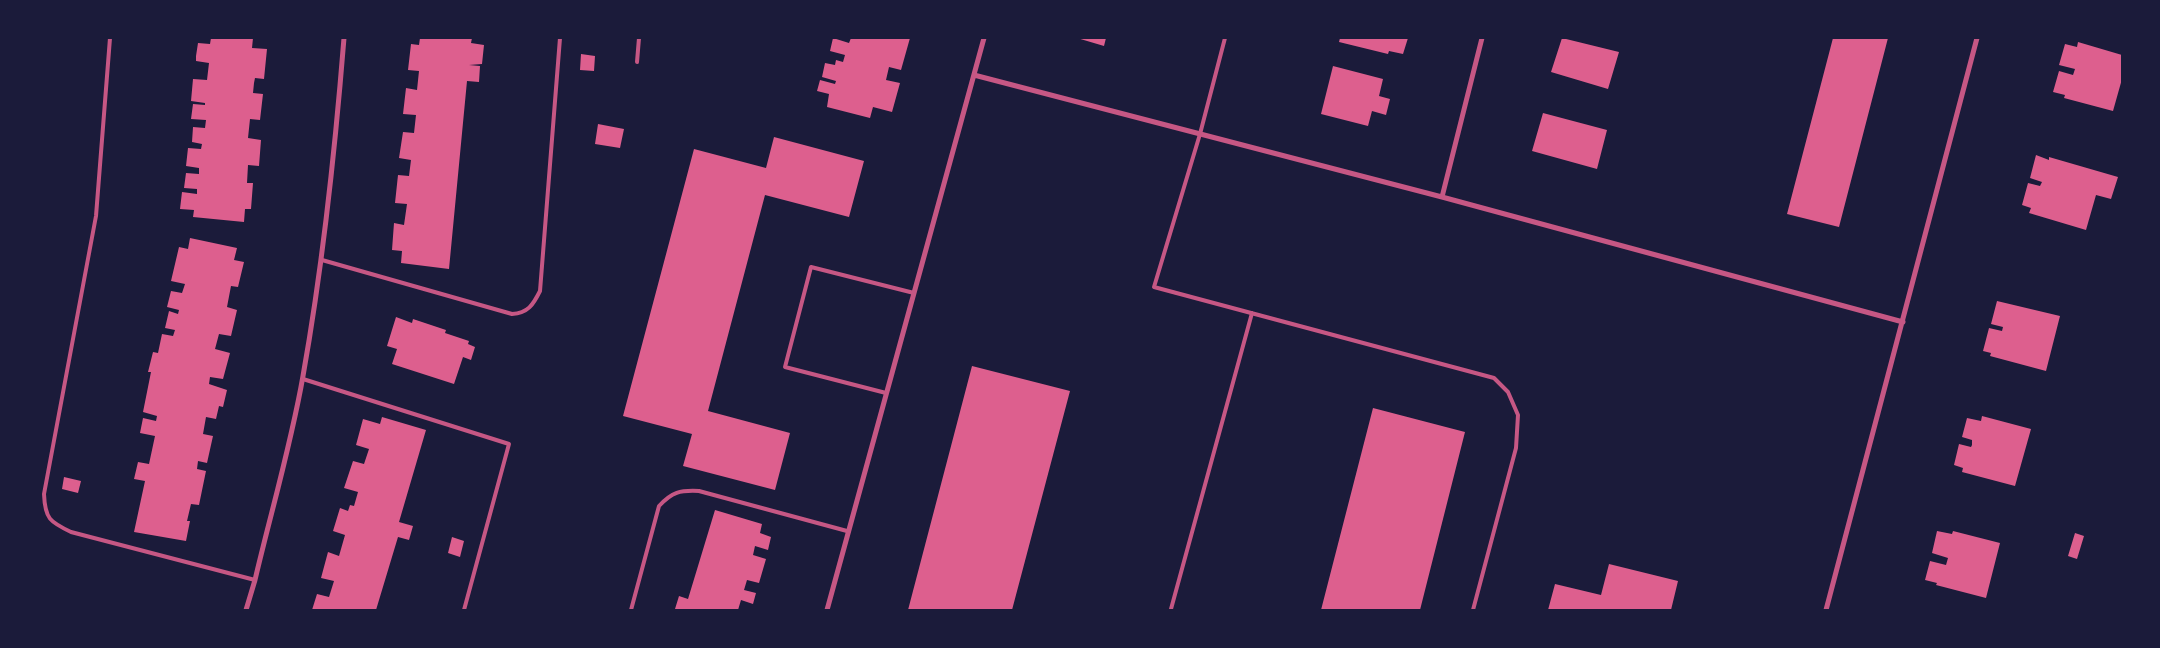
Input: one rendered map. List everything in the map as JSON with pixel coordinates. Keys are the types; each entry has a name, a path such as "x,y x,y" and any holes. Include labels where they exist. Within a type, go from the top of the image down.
{"street":[{"path":"246,610 255,580 303,379 322,260 335,146 344,38"},
{"path":"827,610 984,38"},
{"path":"1442,197 1482,38"},
{"path":"1826,610 1977,38"},
{"path":"974,75 1442,197 1903,322"}],"lane":[{"path":"110,38 96,216 44,494 45,510 52,523 71,532 255,580"},
{"path":"322,260 512,314 524,314 533,305 540,291 560,38"},
{"path":"637,62 639,38"},
{"path":"1225,38 1200,134 1154,287 1494,378 1508,392 1518,415 1516,448 1473,610"},
{"path":"886,393 785,367 810,266 914,293"},
{"path":"1171,609 1252,313"},
{"path":"303,379 509,444 464,610"},
{"path":"631,610 659,506 669,494 683,490 699,491 848,531"}],"building":[{"path":"211,38 253,38 252,48 267,49 264,79 255,78 254,83 253,93 263,94 260,120 250,119 248,138 261,140 259,166 248,165 247,183 253,183 251,209 245,209 244,222 193,217 194,210 180,209 182,192 197,194 197,189 184,188 186,173 199,174 199,168 186,166 188,148 201,149 202,144 192,142 193,127 205,128 206,120 191,119 193,104 205,105 205,103 191,101 193,79 207,80 209,63 196,61 198,43 210,44"},
{"path":"420,38 472,38 471,43 484,45 482,64 469,65 480,66 479,82 467,81 449,269 401,263 402,251 392,250 394,223 404,225 407,204 395,203 398,175 409,176 411,160 399,158 403,132 414,133 416,115 403,114 406,88 417,90 419,71 408,70 411,44 419,45"},
{"path":"833,38 849,43 851,38 910,38 901,70 889,67 886,80 900,83 892,112 873,107 870,118 827,107 829,94 817,91 820,80 835,84 836,81 822,77 825,63 835,65 836,60 843,62 845,55 830,51"},
{"path":"1077,38 1106,38 1104,46"},
{"path":"1340,38 1408,38 1403,54 1389,51 1388,54 1339,42"},
{"path":"1562,38 1619,52 1608,89 1551,72"},
{"path":"1833,38 1888,38 1839,227 1787,214"},
{"path":"2078,42 2122,55 2122,79 2113,111 2064,98 2065,95 2053,92 2059,71 2073,75 2075,69 2059,65 2065,44 2077,47"},
{"path":"581,54 595,56 594,71 580,70"},
{"path":"1333,66 1383,79 1379,96 1390,99 1386,115 1372,111 1368,126 1321,114"},
{"path":"1543,113 1607,130 1597,169 1532,151"},
{"path":"598,124 624,129 620,148 595,144"},
{"path":"774,137 864,161 849,217 765,195 708,411 790,433 775,490 683,466 692,434 623,416 694,149 766,168"},
{"path":"2036,155 2118,177 2111,199 2096,195 2086,230 2029,213 2031,208 2022,205 2028,183 2040,186 2042,182 2030,178"},
{"path":"190,238 237,248 234,260 244,262 238,287 231,286 227,307 237,310 231,336 219,334 215,349 230,353 223,379 210,377 209,384 227,390 223,407 219,406 216,419 206,417 203,434 213,436 207,463 198,461 197,469 206,471 199,505 191,504 187,521 190,521 186,541 134,532 145,481 134,479 138,462 149,464 155,436 140,433 143,418 156,421 157,416 143,412 151,372 148,372 153,352 158,353 162,334 173,336 175,330 165,328 169,311 178,314 179,310 167,307 171,291 182,293 185,284 171,281 179,247 188,249"},
{"path":"1997,301 2060,316 2046,371 1990,356 1991,353 1983,351 1989,328 2002,331 2003,327 1991,324"},
{"path":"396,317 412,323 413,319 446,330 445,333 469,341 468,344 475,347 471,360 463,357 454,384 392,364 397,349 387,346"},
{"path":"972,366 1070,391 1012,610 908,610"},
{"path":"1373,408 1465,432 1420,610 1321,610"},
{"path":"1982,416 2031,429 2015,486 1962,472 1963,468 1954,465 1959,444 1971,447 1972,445 1972,440 1962,437 1967,418 1981,421"},
{"path":"382,417 426,430 399,522 413,526 409,540 398,537 376,610 312,610 317,594 329,597 334,581 321,578 328,552 339,556 345,535 333,531 340,508 348,511 350,505 354,506 358,492 344,488 353,461 364,464 369,449 356,445 363,419 380,424"},
{"path":"64,477 81,481 78,493 62,489"},
{"path":"715,510 762,524 760,533 771,537 768,550 755,546 753,555 766,559 759,583 747,580 744,590 756,593 753,604 741,600 738,610 675,609 679,596 688,599"},
{"path":"1937,531 1952,534 1953,531 2000,543 1986,598 1936,585 1937,583 1925,580 1930,561 1946,565 1948,558 1932,553"},
{"path":"2075,533 2084,536 2077,559 2068,556"},
{"path":"452,537 464,541 460,557 448,553"},
{"path":"1609,564 1678,581 1671,610 1548,610 1555,584 1601,595"}]}
